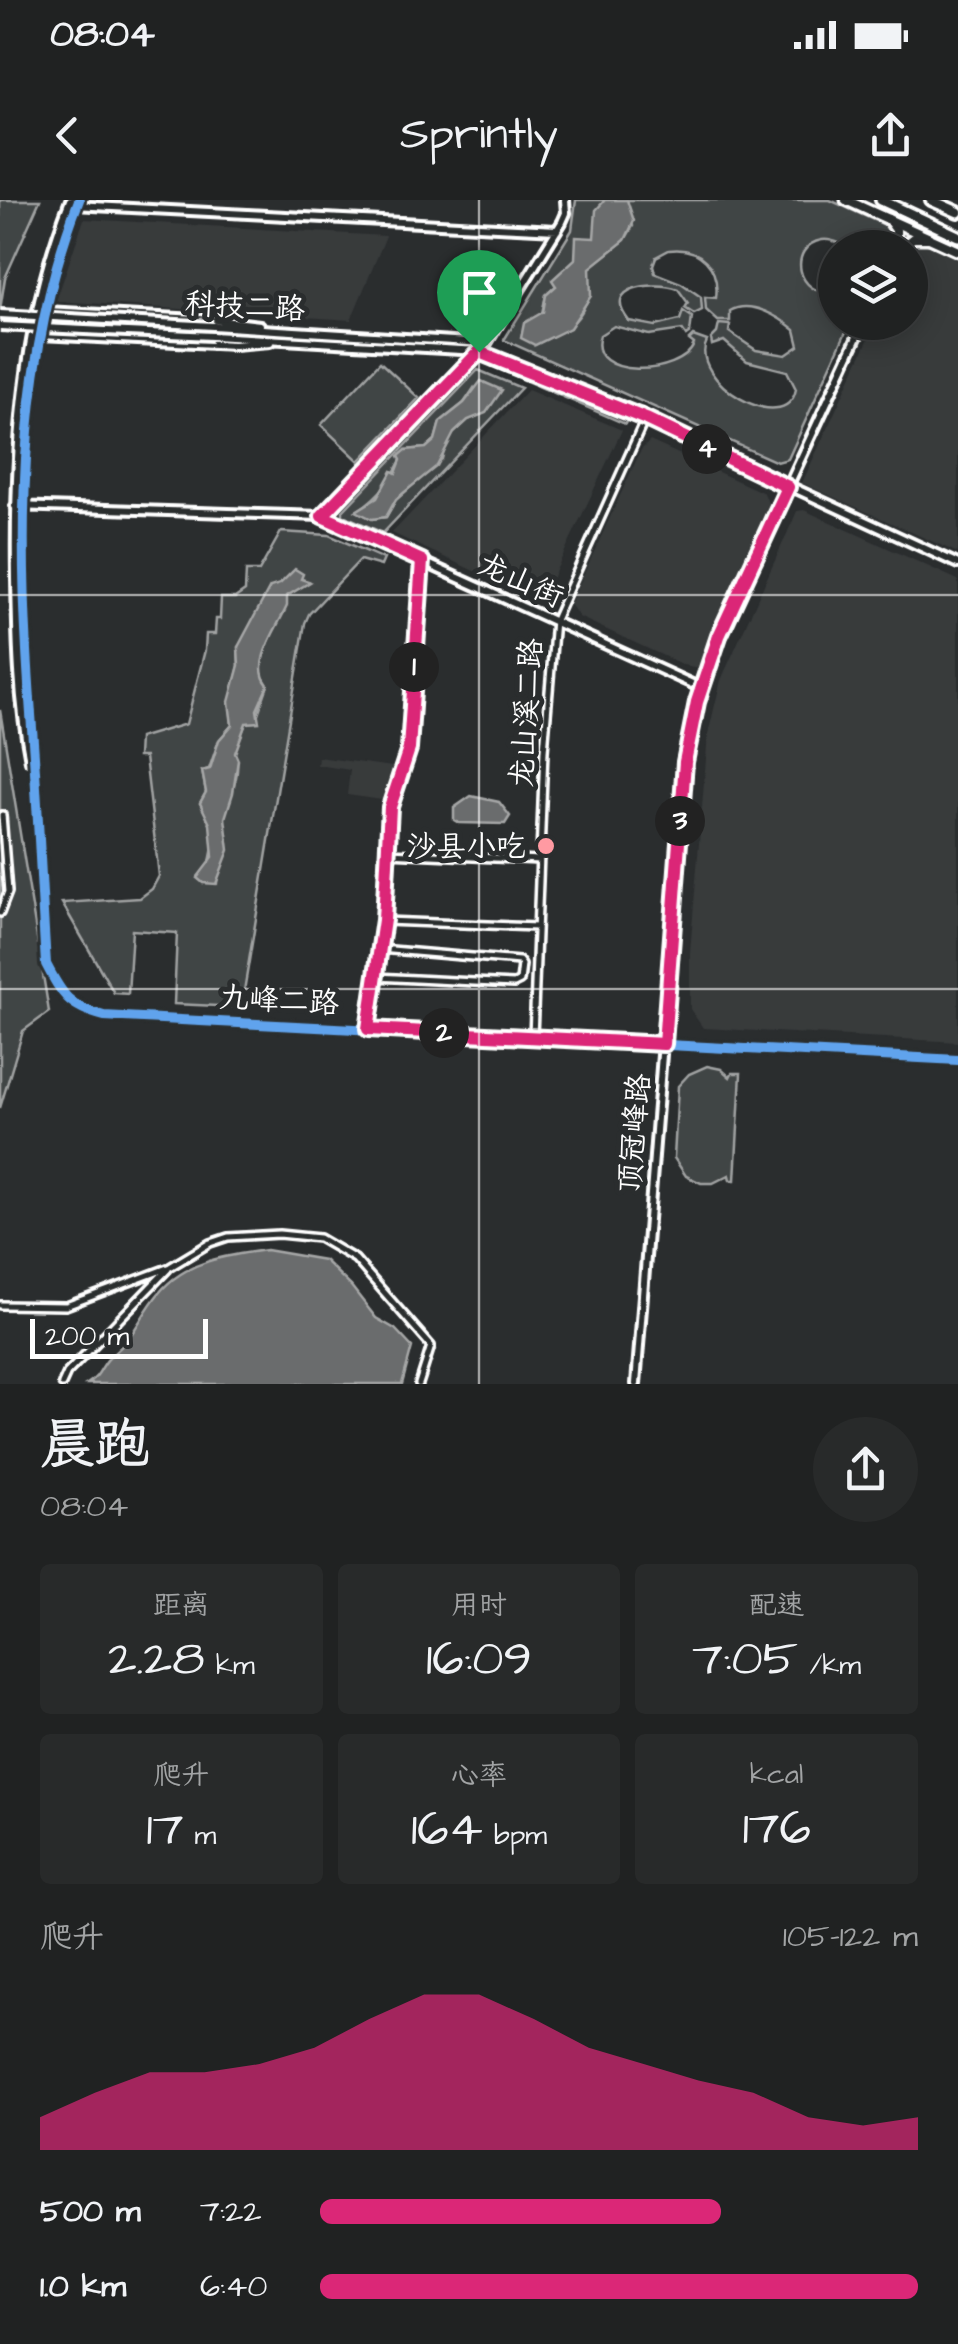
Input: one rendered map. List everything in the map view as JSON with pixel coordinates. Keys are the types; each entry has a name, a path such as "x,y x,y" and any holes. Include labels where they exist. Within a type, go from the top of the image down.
{"highway":[{"path":"880,200 958,236"},
{"path":"931,200 955,209"}],"main road":[{"path":"846,200 958,250"},
{"path":"884,216 896,230"}],"street":[{"path":"20,506 322,516 487,343 557,230 566,213 565,200"},
{"path":"73,203 557,230"},
{"path":"20,506 28,413 45,311 73,203"},
{"path":"20,506 20,412 32,328 40,291 73,203"},
{"path":"45,311 232,321 280,330"},
{"name":"科技二路","path":"0,314 487,343"},
{"name":"科技二路","path":"0,326 479,352 644,416 958,564"},
{"path":"42,334 234,345 280,340"},
{"name":"顶冠峰路","path":"636,1384 685,762 701,688 719,636 856,340"},
{"name":"龙山溪二路","path":"533,1037 555,620 644,416"},
{"name":"九峰二路","path":"20,506 26,670 46,964 60,992 80,1010 104,1016 958,1060"},
{"name":"龙山街","path":"322,516 701,688"},
{"path":"368,1029 384,920 390,807 409,749 422,561"},
{"path":"0,912 8,892 2,815"},
{"path":"388,853 540,860"},
{"path":"384,920 537,927"},
{"path":"376,976 514,984 520,981 519,961 380,948"},
{"path":"0,1305 66,1306 170,1266 228,1237 279,1234 319,1238 356,1260 430,1346 419,1384"},
{"path":"62,1384 67,1373 170,1266"}],"shaded area":[{"path":"0,200 40,200 5,278 0,310"},
{"path":"576,200 605,200 591,244 553,280 556,286 546,295 535,345 571,325 584,308 589,268 625,240 633,226 627,200 830,200 887,226 888,230 818,230 818,241 804,251 801,270 805,280 818,290 818,340 842,340 788,459 777,462 504,340 572,230","holes":["669,250 690,251 706,261 715,277 716,298 705,297 706,310 718,321 730,321 730,311 738,308 756,308 795,330 799,346 786,355 756,350 729,332 730,325 719,324 711,339 712,345 724,341 747,361 787,371 796,389 788,403 775,408 740,398 711,372 705,356 707,341 693,336 689,340 694,344 686,355 655,368 620,366 607,360 599,350 600,335 614,326 649,335 682,330 686,336 690,333 692,317 683,311 680,320 655,326 629,321 621,300 634,288 668,287 678,289 688,303 685,308 694,314 702,310 701,297 681,283 655,273 653,265 656,257"]},
{"path":"605,200 627,200 634,221 625,240 590,268 591,296 570,328 535,345 521,338 524,323 543,312 546,295 556,286 552,280 575,259 576,237 594,238 596,210"},
{"path":"84,219 386,236 351,320 56,301"},
{"path":"928,244 958,258 958,553 802,483 868,340 928,340"},
{"path":"380,362 419,398 359,461 321,425"},
{"path":"495,362 628,418 625,424 492,366"},
{"path":"478,370 521,388 383,533 343,515","holes":["474,388 486,412 468,420 454,433 446,443 442,459 396,500 386,517 372,519 357,511 386,484 406,450 426,448 435,440 440,422 464,403"]},
{"path":"481,381 502,390 486,413 468,420 454,433 437,466 396,499 386,517 372,519 356,511 377,498 392,471 396,473 399,456 406,450 426,448 435,440 440,422 464,403"},
{"path":"528,390 622,430 543,598 528,596 392,533"},
{"path":"650,441 764,493 771,510 699,668 683,665 579,617 570,604 641,450"},
{"path":"804,510 958,580 958,1042 703,1028 690,1009 690,952 708,734 721,680 797,511"},
{"path":"281,532 329,535 384,559 381,566 360,560 305,623 240,1007 174,1004 177,933 132,930 128,994 114,993 62,903 140,898 152,889 159,876 145,757 138,757 139,738 186,724 206,634 215,634 221,598 235,598 245,591 246,571 259,571","holes":["301,579 308,581 287,596 261,662 260,672 268,685 257,717 246,723 234,753 236,776 225,817 217,883 204,873 211,856 212,838 200,803 206,792 202,771 209,769 219,740 232,725 230,702 239,666 238,647"]},
{"path":"295,569 303,574 301,579 310,582 287,596 287,606 263,657 263,677 268,685 257,710 259,722 246,723 235,753 238,760 233,793 225,818 229,850 216,884 203,883 197,878 213,857 210,824 200,803 206,792 202,771 210,769 219,740 232,725 229,702 239,665 238,647 270,587 280,584"},
{"path":"0,710 49,1012 23,1031 0,1108"},
{"path":"318,757 393,767 389,801 347,795 350,770 317,765"},
{"path":"471,796 499,802 510,816 505,824 454,820 454,808"},
{"path":"707,1066 721,1069 730,1077 732,1073 741,1073 735,1180 730,1180 729,1175 713,1183 701,1183 686,1176 674,1158 678,1086 689,1074"},
{"path":"266,1250 324,1260 376,1318 395,1329 412,1347 402,1384 87,1384 127,1340 153,1301 181,1273 208,1261"}],"cycle path":[{"path":"79,200 57,264 42,328 32,394 24,527 46,964 68,998 104,1016 958,1060"}],"place":[{"name":"沙县小吃","path":"546,846"}],"route":[{"path":"479,352 646,419 788,487 719,636 697,702 685,762 664,1044 368,1029 384,920 390,807 409,749 422,561 322,516 479,352"}]}
